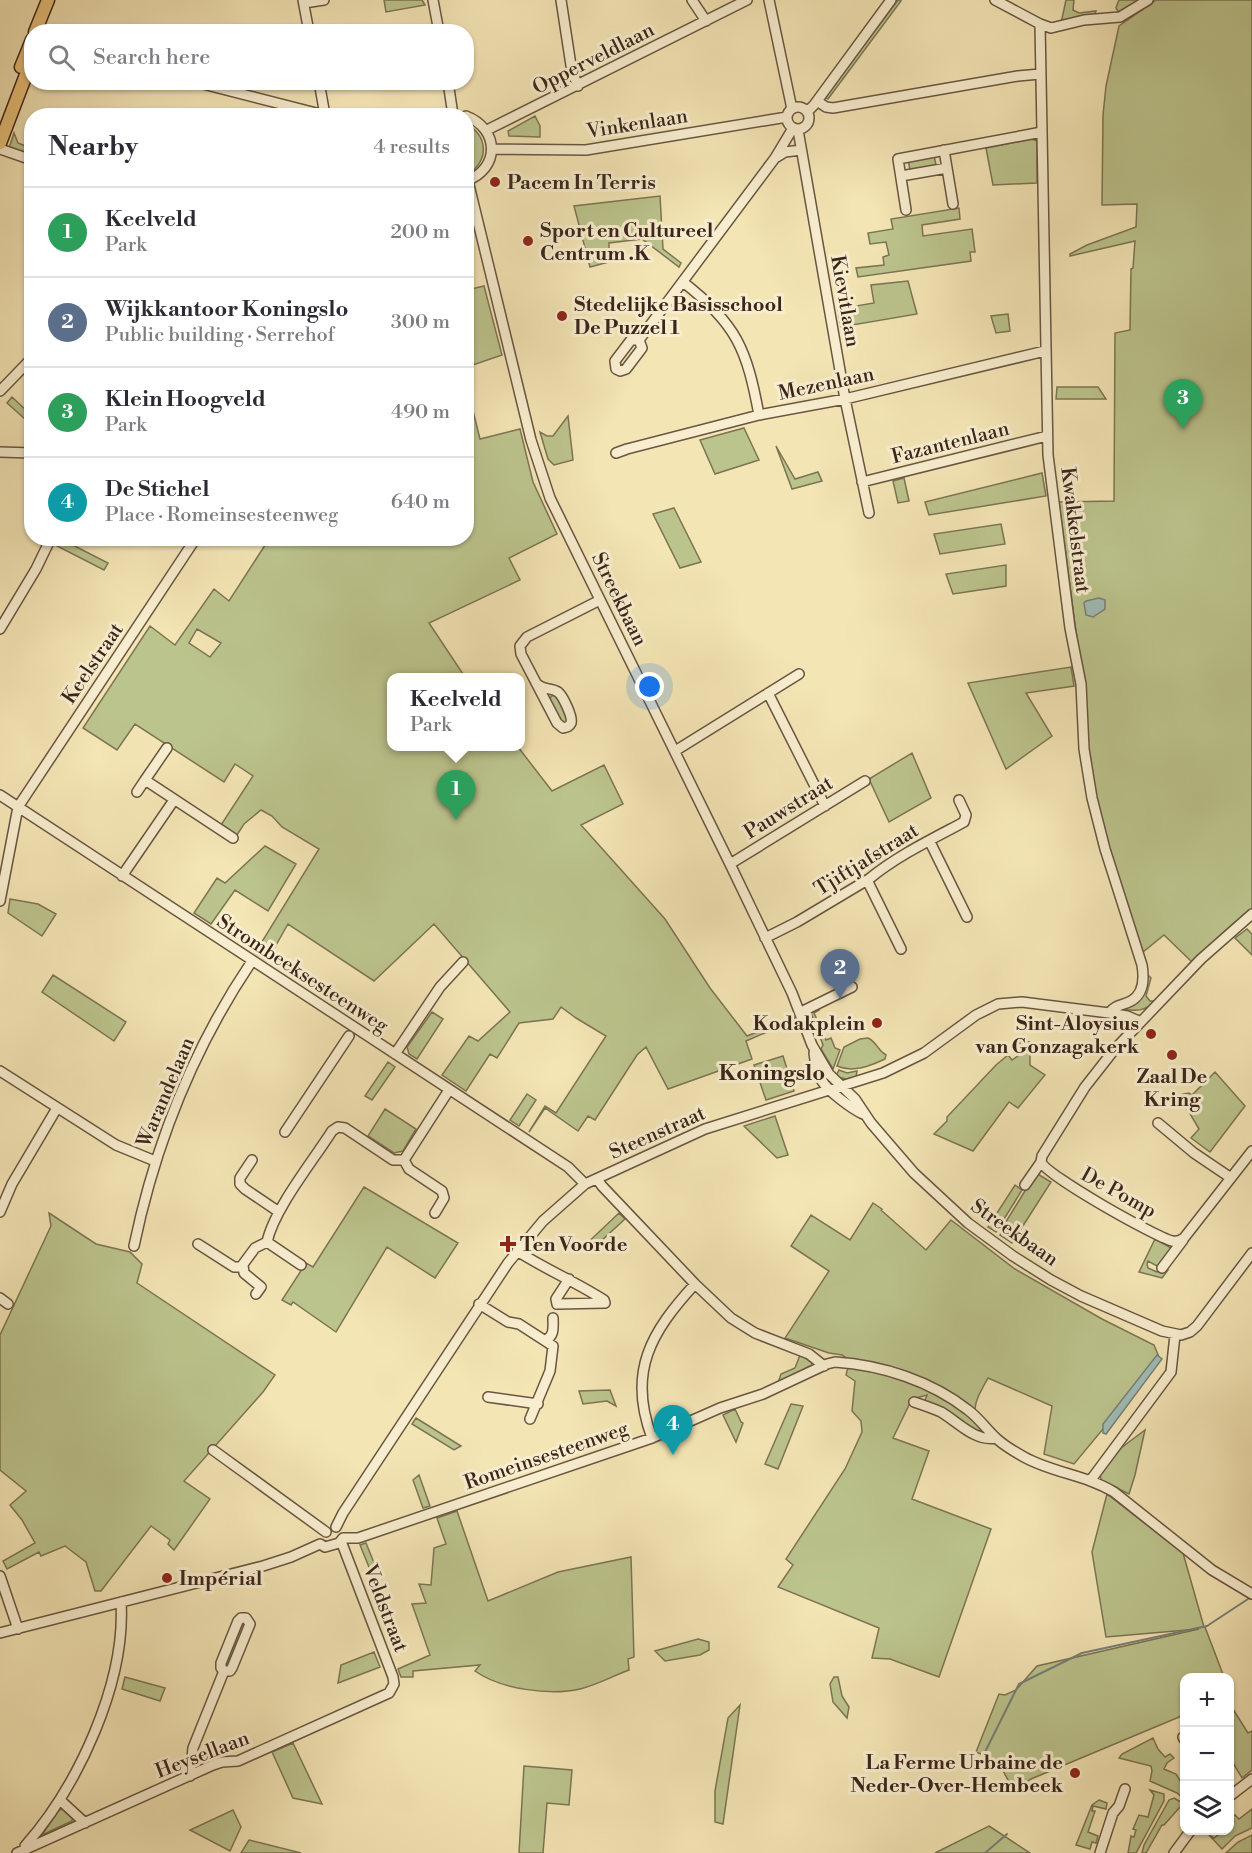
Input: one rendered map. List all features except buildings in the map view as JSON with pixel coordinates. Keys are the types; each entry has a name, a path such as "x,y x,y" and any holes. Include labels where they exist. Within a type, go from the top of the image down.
{"main road":[{"path":"38,24 48,0"},
{"path":"46,24 56,0"},
{"path":"0,124 24,61"},
{"path":"0,143 24,81"}],"street":[{"path":"308,24 304,2 324,0"},
{"path":"433,0 438,24"},
{"path":"561,0 573,72 578,86"},
{"path":"692,0 706,21"},
{"name":"Opperveldlaan","path":"487,130 747,0"},
{"path":"769,0 792,109 787,117 788,125 795,129"},
{"path":"807,112 891,0"},
{"path":"995,0 1052,28 1083,20 1116,17 1126,14 1148,0"},
{"name":"Kwakkelstraat","path":"1040,24 1045,351 1050,467 1070,628 1081,684 1083,736 1090,791 1142,968 1142,983 1137,996 1130,1002 1115,1006 1109,1013"},
{"path":"817,101 826,107 833,108 1040,74"},
{"path":"227,90 298,108"},
{"path":"321,90 325,108"},
{"path":"449,90 452,108"},
{"path":"639,340 795,129 807,124 809,118 807,112 800,107 792,109"},
{"name":"Vinkenlaan","path":"492,148 586,150 787,117"},
{"path":"474,120 487,130 492,148"},
{"name":"Kievitlaan","path":"795,129 801,150 845,399 869,513"},
{"path":"906,210 898,159 1042,132"},
{"name":"Streekbaan","path":"474,178 485,169 492,148"},
{"path":"0,149 24,157"},
{"path":"775,158 785,152 801,150"},
{"path":"944,150 953,204"},
{"path":"901,176 947,168"},
{"name":"Streekbaan","path":"474,209 541,474 550,498 801,1012 820,1077 830,1089 854,1109 865,1114"},
{"path":"683,282 714,308 736,337 745,354 759,416"},
{"name":"Mezenlaan","path":"616,453 759,416 845,399 1045,351"},
{"path":"0,392 24,366"},
{"name":"Fazantenlaan","path":"862,482 1047,436"},
{"path":"0,452 24,453"},
{"path":"0,629 47,546"},
{"name":"Keelstraat","path":"18,807 191,546"},
{"path":"536,683 542,689 554,690 561,695 571,717 568,726 563,728 558,726 536,683 520,650 521,642 600,600"},
{"path":"675,751 799,674"},
{"path":"768,693 825,806"},
{"path":"137,792 167,748"},
{"path":"145,780 233,838"},
{"name":"Pauwstraat","path":"730,864 865,781"},
{"name":"Strombeeksesteenweg","path":"0,795 568,1167 585,1184"},
{"path":"122,876 174,800"},
{"name":"Tjiftjafstraat","path":"765,938 797,922 914,849 964,822 966,815 959,800"},
{"path":"0,901 18,807"},
{"path":"930,842 967,917"},
{"path":"867,880 901,949"},
{"path":"1025,1185 1095,1073 1201,959 1252,914"},
{"name":"Warandelaan","path":"134,1246 155,1161 166,1128 192,1068 252,961"},
{"path":"395,1054 440,987 463,962"},
{"path":"801,1012 852,987"},
{"name":"Steenstraat","path":"336,1527 479,1304 517,1251 556,1208 585,1184 705,1129 883,1073 915,1058 976,1015 998,1004 1022,1002 1127,1016 1141,1022"},
{"name":"Strombeeksesteenweg","path":"285,1132 349,1036"},
{"name":"Streekbaan","path":"812,1045 828,1074 842,1086 914,1173 989,1240 1066,1288 1175,1335"},
{"path":"0,1071 116,1145 155,1161"},
{"path":"404,1160 449,1090"},
{"path":"0,1212 12,1185 57,1108"},
{"path":"1158,1123 1194,1153 1231,1178"},
{"path":"267,1242 269,1230 279,1212 335,1129 345,1128 393,1160 404,1160"},
{"path":"1162,1268 1252,1151"},
{"path":"252,1160 240,1178 240,1184 279,1212"},
{"path":"404,1160 409,1169 442,1191 444,1198 435,1213"},
{"name":"De Pomp","path":"1041,1162 1048,1171 1077,1191 1155,1233 1173,1242 1185,1238"},
{"path":"597,1179 695,1284 742,1326 809,1354 824,1366 831,1363 856,1364 898,1374 959,1404 973,1414 996,1438 1031,1460 1107,1488 1125,1499 1212,1570 1252,1594"},
{"path":"267,1242 301,1265"},
{"path":"198,1244 234,1268 239,1268 255,1248 267,1242"},
{"path":"517,1251 544,1268 569,1279 604,1300 605,1303 557,1304 556,1299 569,1279"},
{"path":"1090,1481 1171,1372 1175,1335 1186,1334 1197,1326 1252,1253"},
{"path":"243,1265 244,1273 261,1287 256,1294"},
{"path":"652,1438 642,1402 642,1385 647,1356 661,1325 695,1284"},
{"path":"479,1304 508,1322 519,1324 552,1344 550,1371 530,1419"},
{"path":"545,1340 553,1334 553,1318"},
{"name":"Romeinsesteenweg","path":"0,1634 263,1566 320,1544 325,1547 342,1540 358,1538 652,1438 720,1408 763,1394 824,1366"},
{"path":"488,1397 538,1404"},
{"path":"914,1402 939,1411 978,1436 996,1438"},
{"path":"213,1450 326,1532"},
{"path":"320,1544 320,1539 330,1528 336,1527 342,1530 342,1540"},
{"name":"Veldstraat","path":"342,1540 393,1677 392,1688"},
{"path":"0,1576 18,1629"},
{"path":"20,1852 43,1826 60,1800 94,1733 108,1695 118,1647 121,1602"},
{"path":"244,1617 249,1620 249,1626 232,1668 228,1672 224,1671 221,1663 238,1621 244,1617"},
{"path":"190,1776 193,1748 224,1671"},
{"name":"Heysellaan","path":"20,1852 219,1763 238,1761 380,1698 389,1693 392,1688"},
{"path":"1234,1793 1252,1779"},
{"path":"1101,1853 1113,1813 1119,1806 1125,1789"},
{"path":"60,1800 85,1823"},
{"path":"1174,1853 1187,1835"}],"green space":[{"path":"384,0 422,0 425,5 386,12"},
{"path":"898,0 901,1 828,99 825,97"},
{"path":"1066,0 1074,0 1073,10 1079,13 1096,11 1095,14 1061,23"},
{"path":"1119,0 1144,0 1119,13 1116,8"},
{"path":"1156,0 1252,0 1252,911 1238,923 1235,922 1192,962 1164,935 1143,952 1104,839 1088,764 1083,685 1059,502 1114,501 1115,333 1130,330 1131,269 1133,268 1135,241 1070,256 1070,254 1087,245 1136,227 1137,204 1102,205 1103,115 1106,86 1119,26"},
{"path":"535,116 540,126 540,137 509,136 508,131"},
{"path":"474,129 482,142 482,156 474,169"},
{"path":"14,133 18,143 24,146 24,152 9,148"},
{"path":"1032,139 1037,141 1037,183 993,185 986,148"},
{"path":"934,155 936,165 910,170 908,159"},
{"path":"660,196 663,249 681,263 679,267 642,239 609,243 609,262 590,267 574,206"},
{"path":"959,208 960,219 922,225 923,236 972,229 975,252 970,252 971,261 858,277 856,268 884,265 883,257 889,255 886,242 870,244 868,233 893,229 891,219"},
{"path":"908,281 917,314 841,327 838,309 874,303 871,285"},
{"path":"484,286 502,355 474,365 474,288"},
{"path":"1008,314 1010,331 996,333 991,316"},
{"path":"1057,387 1098,387 1106,399 1056,399"},
{"path":"12,397 24,408 24,418 7,403"},
{"path":"474,415 480,439 520,429 533,482 557,534 509,558 520,580 429,623 462,673 387,673 387,751 521,751 552,791 604,765 623,804 581,825 665,919 710,988 747,1036 794,1017 795,1020 746,1041 752,1059 668,1089 646,1047 637,1055 595,1120 588,1116 578,1131 545,1108 529,1132 545,1106 556,1113 606,1036 561,1007 553,1019 519,1023 497,1058 490,1054 466,1091 442,1075 469,1036 478,1041 510,1012 434,924 374,981 288,924 267,961 255,953 319,849 282,827 272,816 261,810 244,824 237,835 221,825 253,776 235,764 224,782 135,724 117,750 83,728 150,626 175,645 214,589 229,601 264,546 474,546","holes":["197,629 221,643 210,657 189,643"]},
{"path":"568,416 573,460 554,465 548,459 540,432 553,436"},
{"path":"744,428 759,460 715,474 700,440"},
{"path":"776,446 795,479 818,472 822,481 792,489"},
{"path":"1042,473 1046,496 929,515 925,502"},
{"path":"904,478 909,501 898,503 893,481"},
{"path":"674,508 701,562 680,568 653,514"},
{"path":"1001,524 1005,544 940,554 934,534"},
{"path":"57,546 75,546 108,563 104,570"},
{"path":"1006,565 1006,586 953,594 946,574"},
{"path":"1071,667 1074,686 1026,693 1052,736 1006,769 968,683"},
{"path":"553,695 557,696 568,717 566,723 561,724 549,699"},
{"path":"912,753 931,798 889,822 869,779"},
{"path":"265,846 296,864 268,911 235,890 211,924 194,913 217,878 225,883"},
{"path":"10,899 38,904 56,914 42,936 8,913"},
{"path":"1247,929 1252,934 1252,955 1235,938"},
{"path":"1147,974 1151,978 1146,996 1150,1001 1155,1001 1140,1010 1121,1009 1134,1004 1142,997 1146,988"},
{"path":"53,975 126,1022 114,1041 42,992"},
{"path":"819,1010 814,1013 826,1040 831,1038 835,1048 840,1050 833,1069 821,1049 823,1045 811,1013"},
{"path":"432,1012 443,1019 417,1059 409,1054 407,1047"},
{"path":"868,1038 886,1055 885,1059 855,1069 837,1066 844,1047 860,1039"},
{"path":"1019,1041 1030,1042 1030,1065 1045,1075 1018,1108 1009,1102 973,1151 934,1134 996,1065 1008,1055 1012,1060 1022,1053"},
{"path":"783,1056 794,1091 766,1100 754,1065"},
{"path":"388,1062 395,1067 372,1100 365,1096"},
{"path":"839,1070 847,1073 857,1071 856,1077 846,1079 838,1077"},
{"path":"1215,1072 1245,1106 1210,1152 1191,1138 1199,1129 1179,1095 1189,1093 1192,1095"},
{"path":"527,1094 536,1100 519,1126 510,1120"},
{"path":"385,1109 416,1129 403,1151 394,1153 368,1136"},
{"path":"775,1116 788,1155 777,1158 744,1126"},
{"path":"1036,1173 1051,1182 1012,1243 1000,1235 1002,1232 1006,1234 1009,1230 1004,1225"},
{"path":"1015,1185 1022,1190 996,1232 988,1227"},
{"path":"364,1187 458,1243 435,1278 387,1247 336,1332 293,1302 291,1305 282,1300 306,1263 313,1267"},
{"path":"873,1203 926,1250 951,1220 1015,1269 1102,1319 1154,1345 1159,1357 1157,1364 1074,1464 1044,1454 1052,1406 988,1378 975,1408 979,1420 991,1435 983,1435 924,1403 927,1395 912,1399 893,1438 929,1451 912,1499 991,1529 939,1677 890,1659 872,1658 879,1628 778,1587 793,1565 786,1559 845,1469 862,1432 861,1421 852,1411 855,1381 846,1375 850,1360 842,1355 785,1338 829,1271 791,1246 811,1215 850,1240"},
{"path":"49,1213 96,1244 130,1252 142,1264 137,1283 275,1375 263,1392 184,1481 210,1499 174,1550 168,1544 170,1540 151,1526 101,1591 95,1591 86,1562 65,1546 41,1556 39,1552 7,1569 3,1561 35,1543 10,1505 26,1491 0,1470 0,1335 51,1226"},
{"path":"619,1213 625,1219 589,1252 582,1248"},
{"path":"1155,1239 1173,1249 1159,1267 1148,1261 1148,1268 1157,1272 1161,1268 1168,1270 1162,1278 1139,1272"},
{"path":"800,1355 812,1362 812,1365 778,1383 781,1374 795,1368"},
{"path":"610,1390 616,1406 607,1401 583,1404 579,1391"},
{"path":"791,1404 803,1406 778,1469 765,1464"},
{"path":"735,1409 743,1423 736,1442 723,1415"},
{"path":"416,1418 461,1446 454,1450 412,1424"},
{"path":"1145,1430 1129,1494 1101,1480 1100,1474 1121,1448"},
{"path":"419,1475 430,1506 423,1508 413,1480"},
{"path":"1107,1494 1183,1553 1204,1627 1222,1673 1180,1673 1180,1717 1025,1783 1010,1784 998,1761 976,1752 999,1694 1005,1695 1016,1690 1037,1666 1199,1629 1106,1637 1092,1552"},
{"path":"457,1511 488,1601 558,1572 631,1557 634,1657 628,1659 629,1670 586,1687 554,1692 526,1689 498,1682 475,1671 480,1665 413,1671 413,1677 401,1677 398,1669 430,1655 412,1604 426,1603 419,1584 431,1585 434,1548 446,1544 437,1518"},
{"path":"366,1543 379,1575 373,1577 360,1545"},
{"path":"246,1621 230,1666 224,1667 240,1622"},
{"path":"698,1639 709,1642 709,1650 700,1655 665,1661 655,1651"},
{"path":"374,1652 380,1667 338,1683 341,1665"},
{"path":"125,1677 165,1688 160,1701 122,1689"},
{"path":"834,1677 838,1677 842,1696 849,1707 847,1718 833,1702 830,1684"},
{"path":"740,1705 723,1824 715,1822 715,1791 728,1718"},
{"path":"1234,1711 1248,1733 1252,1731 1252,1770 1242,1778 1234,1765"},
{"path":"1153,1738 1165,1757 1170,1754 1174,1758 1167,1763 1164,1769 1176,1774 1180,1780 1180,1796 1150,1781 1151,1766 1119,1758 1122,1754"},
{"path":"293,1743 322,1804 293,1798 272,1752"},
{"path":"524,1766 572,1770 569,1805 547,1803 543,1853 519,1853"},
{"path":"1150,1790 1164,1794 1164,1801 1136,1853 1128,1853 1131,1836 1134,1837 1136,1830 1133,1829 1139,1815 1148,1817 1154,1795"},
{"path":"1174,1798 1180,1802 1180,1807 1162,1825 1146,1853 1142,1853 1144,1845 1169,1800"},
{"path":"1099,1800 1107,1803 1106,1809 1093,1806 1092,1811 1095,1811 1088,1832 1098,1836 1096,1843 1092,1842 1090,1849 1076,1845 1092,1805"},
{"path":"63,1808 73,1817 72,1821 42,1835 58,1811"},
{"path":"1252,1809 1252,1828 1235,1836 1222,1849 1209,1835 1214,1838 1218,1835 1234,1835 1234,1816 1239,1819"},
{"path":"233,1810 241,1827 230,1851 190,1830"},
{"path":"989,1826 1030,1853 935,1853"},
{"path":"1252,1835 1252,1853 1226,1853 1238,1842"},
{"path":"249,1840 301,1853 241,1853"}],"water":[{"path":"1099,598 1105,600 1105,609 1093,617 1086,615 1084,603"},
{"path":"1157,1355 1162,1359 1106,1434 1103,1433 1103,1424"}],"waterway":[{"path":"983,1756 1019,1684 1082,1653 1207,1626 1248,1599"},
{"path":"985,1853 1007,1834"}],"place":[{"name":"Pacem In Terris","path":"495,182"},
{"name":"Sport en Cultureel Centrum .K","path":"528,241"},
{"name":"Stedelijke Basisschool De Puzzel 1","path":"562,316"},
{"name":"Klein Hoogveld","path":"1183,429"},
{"name":"Keelveld","path":"456,820"},
{"name":"Wijkkantoor Koningslo","path":"840,999"},
{"name":"Kodakplein","path":"877,1023"},
{"name":"Sint-Aloysius van Gonzagakerk","path":"1151,1034"},
{"name":"Zaal De Kring","path":"1172,1055"},
{"name":"Ten Voorde","path":"508,1244"},
{"name":"De Stichel","path":"673,1455"},
{"name":"Impérial","path":"167,1578"},
{"name":"La Ferme Urbaine de Neder-Over-Hembeek","path":"1075,1773"}],"district":[{"name":"Koningslo","path":"772,1072"}]}
